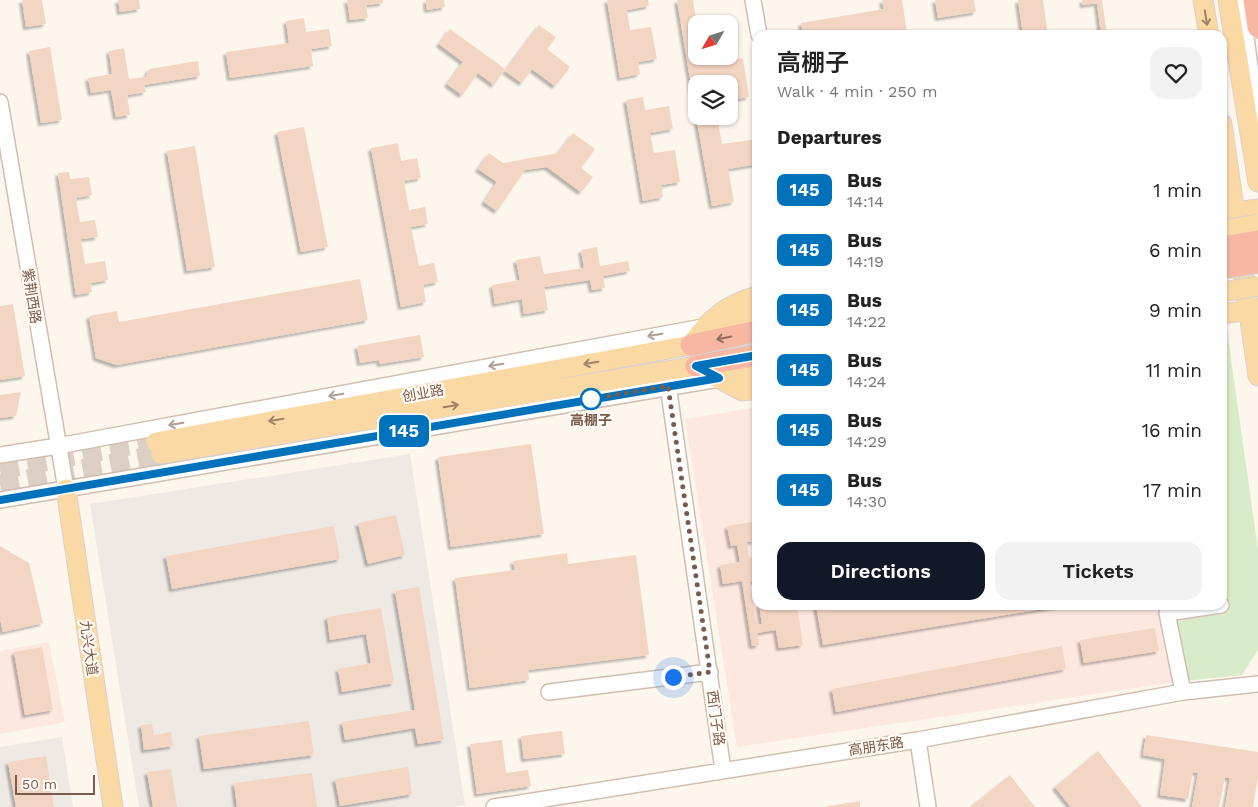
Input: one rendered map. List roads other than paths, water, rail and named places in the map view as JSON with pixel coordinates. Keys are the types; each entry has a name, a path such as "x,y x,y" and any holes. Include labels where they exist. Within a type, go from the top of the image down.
{"highway":[{"path":"1254,0 1258,27"},
{"path":"1227,246 1258,241"},
{"path":"1227,267 1258,262"},
{"path":"691,345 752,332"},
{"path":"696,366 752,356"}],"main road":[{"path":"1203,0 1208,30"},
{"path":"1228,0 1258,182"},
{"path":"1227,188 1229,213 1254,309 1258,376"},
{"path":"1229,213 1258,209"},
{"path":"1227,229 1258,224"},
{"path":"1227,291 1258,286"},
{"path":"691,345 703,327 738,301 752,298"},
{"path":"1227,313 1254,309"},
{"path":"703,327 752,317"},
{"name":"创业路","path":"691,345 158,448 667,378 696,366"},
{"path":"696,366 742,391 752,390"},
{"path":"719,378 752,375"},
{"name":"九兴大道","path":"66,489 113,807"}],"street":[{"path":"753,0 758,30"},
{"path":"1241,0 1258,127"},
{"name":"紫荆西路","path":"0,102 66,489"},
{"path":"0,455 58,446 703,327"},
{"path":"0,500 667,378 719,378"},
{"name":"西门子路","path":"667,378 723,770"},
{"path":"1183,692 1167,613 1187,610"},
{"path":"549,692 710,672"},
{"name":"高朋东路","path":"503,806 918,740 1183,692 1258,684"},
{"path":"918,740 928,807"}],"tunnel":[{"path":"0,470 152,442"},
{"path":"0,484 161,454"}],"place":[{"name":"高棚子","path":"591,399"}]}
